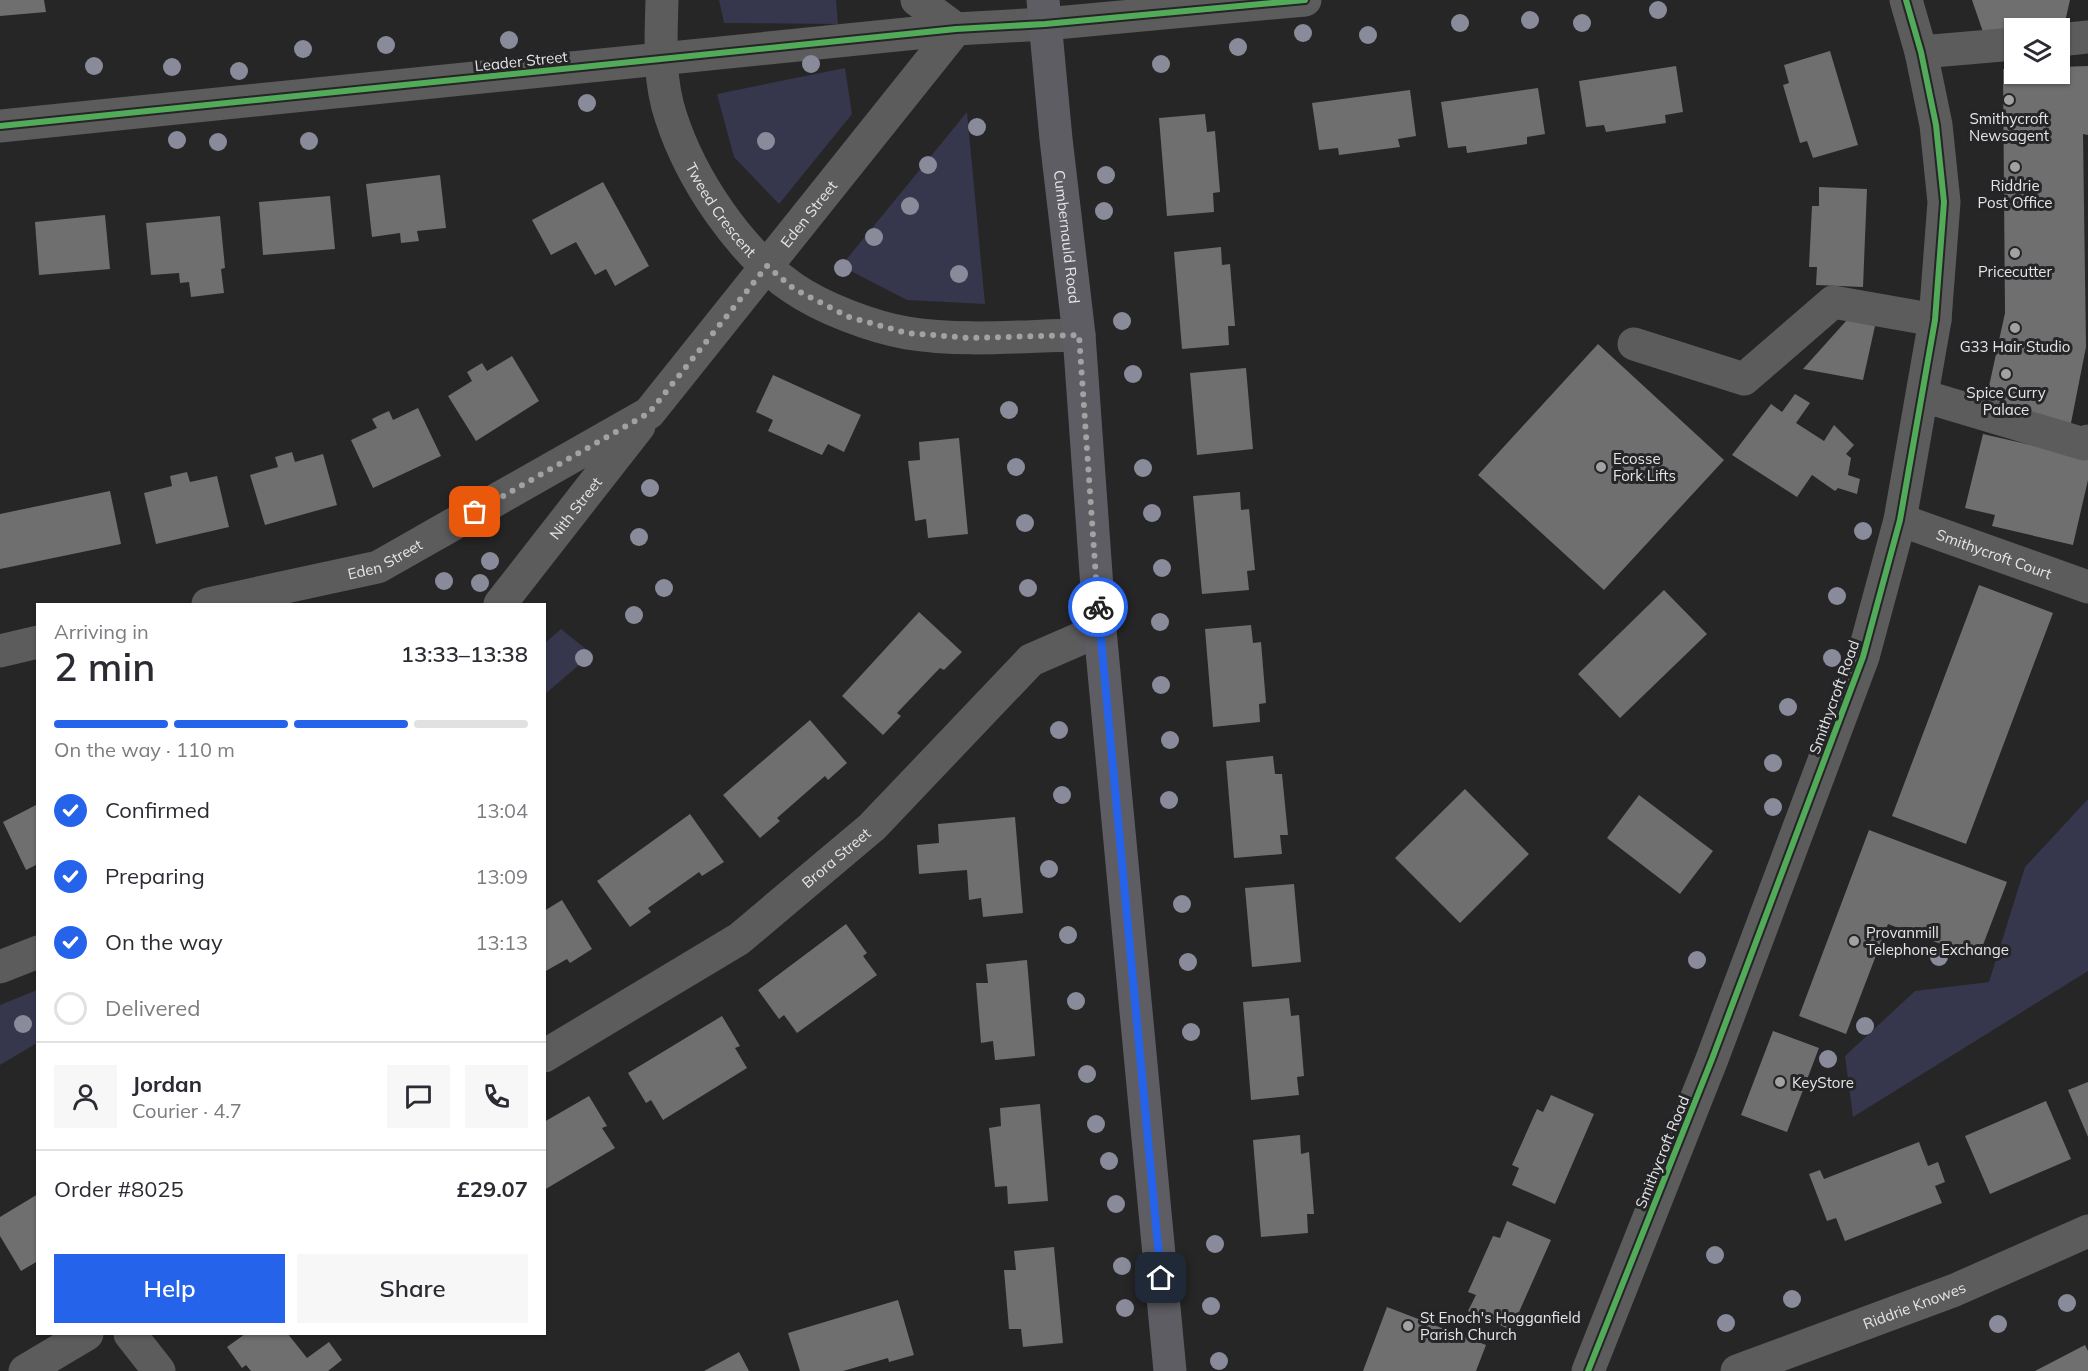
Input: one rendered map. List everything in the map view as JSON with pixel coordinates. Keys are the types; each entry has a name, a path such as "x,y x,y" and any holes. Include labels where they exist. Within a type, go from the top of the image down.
{"main road":[{"name":"Cumbernauld Road","path":"1044,12 1079,335 1100,630 1170,1371"}],"street":[{"name":"Tweed Crescent","path":"662,0 660,59 670,116 688,161 709,198 732,229 767,266 794,289 849,317 907,333 969,338 1079,335"},
{"path":"917,0 956,29"},
{"name":"Leader Street","path":"0,126 956,29 1044,12 1305,0"},
{"name":"Smithycroft Road","path":"1588,1371 1712,1059 1863,657 1900,520 1935,320 1944,202 1936,125 1921,52 1906,0"},
{"name":"Eden Street","path":"213,603 378,567 649,413 956,29"},
{"path":"2070,39 2088,37"},
{"path":"1921,52 2004,45"},
{"path":"1634,344 1743,379 1833,302 1935,320"},
{"path":"1923,396 2087,434"},
{"name":"Nith Street","path":"501,603 649,413"},
{"name":"Smithycroft Court","path":"1900,520 2088,587"},
{"name":"Brora Street","path":"546,1055 739,939 872,826 1031,660 1100,630"},
{"path":"0,651 36,642"},
{"path":"0,967 36,953"},
{"name":"Riddrie Knowes","path":"1737,1371 1955,1290 2088,1231"},
{"path":"25,1371 85,1335"},
{"path":"131,1335 159,1371"}],"shaded area":[{"path":"719,0 836,0 838,24 724,23"},
{"path":"845,68 852,114 779,204 734,157 717,94"},
{"path":"967,112 985,304 907,300 841,266"},
{"path":"561,629 592,654 546,693 546,642"},
{"path":"2088,799 2088,971 1853,1117 1845,1056 1915,991 1989,982 2025,867"},
{"path":"36,990 36,1044 0,1065 0,1005"}],"building":[{"path":"0,0 44,0 46,12 0,16"},
{"path":"1972,0 2070,0 2066,18 2004,18 2004,29 1983,32"},
{"path":"1830,51 1858,145 1813,158 1807,141 1800,143 1783,85 1789,83 1784,65"},
{"path":"1676,66 1683,112 1665,115 1666,123 1606,132 1604,125 1586,127 1579,81"},
{"path":"2088,66 2088,135 2083,134 2086,347 2070,428 1986,400 2005,313 2003,69 2004,84 2070,84 2070,67"},
{"path":"1538,88 1545,134 1527,137 1527,144 1467,153 1466,146 1448,148 1441,102"},
{"path":"1410,90 1416,136 1398,139 1400,147 1339,155 1338,148 1319,150 1312,103"},
{"path":"1205,114 1207,132 1215,131 1220,192 1213,193 1214,212 1167,216 1159,118"},
{"path":"440,175 446,228 417,231 419,241 401,243 400,233 372,237 366,184"},
{"path":"603,182 649,266 615,286 606,269 595,275 576,242 551,255 532,220"},
{"path":"1819,187 1867,189 1863,287 1816,285 1817,267 1809,267 1812,206 1819,206"},
{"path":"330,196 335,249 263,255 259,202"},
{"path":"105,215 110,269 39,275 35,222"},
{"path":"220,216 225,268 221,269 224,293 191,297 189,282 180,283 179,273 151,275 146,223"},
{"path":"1221,247 1222,265 1230,264 1235,326 1228,326 1229,345 1182,349 1174,252"},
{"path":"1847,320 1875,326 1863,380 1803,369"},
{"name":"Ecosse Fork Lifts","path":"1598,344 1724,460 1604,590 1478,475"},
{"path":"512,356 539,401 476,441 448,396 472,381 467,372 482,363 487,371"},
{"path":"1246,368 1253,449 1197,455 1190,373"},
{"path":"773,375 861,415 844,452 828,444 822,455 768,431 773,420 756,412"},
{"path":"1795,394 1810,403 1796,423 1824,441 1834,425 1854,445 1846,454 1851,458 1848,475 1860,479 1857,494 1838,488 1835,491 1812,475 1797,497 1732,455 1771,404 1782,412"},
{"path":"418,408 441,456 373,488 351,440 377,428 372,419 380,415 389,411 393,420"},
{"path":"1983,434 2088,458 2088,480 2073,545 1992,526 1995,515 1965,508"},
{"path":"959,438 968,534 928,538 926,519 915,521 908,461 920,460 919,442"},
{"path":"292,452 295,462 323,454 337,505 265,525 250,475 278,467 275,457"},
{"path":"187,472 190,482 217,476 229,527 156,544 144,493 172,486 170,476"},
{"path":"110,491 121,544 0,569 0,514"},
{"path":"1240,492 1241,510 1249,509 1255,570 1247,571 1249,590 1202,594 1193,496"},
{"path":"1979,585 2053,613 1966,844 1892,816"},
{"path":"1664,590 1707,634 1620,718 1578,674"},
{"path":"919,612 962,652 944,670 940,668 897,713 901,716 883,735 842,696"},
{"path":"1251,625 1253,643 1261,642 1266,703 1259,704 1260,722 1213,727 1205,629"},
{"path":"810,720 847,763 828,780 825,776 777,818 780,821 760,838 723,795"},
{"path":"1273,756 1275,774 1282,774 1288,835 1280,835 1282,854 1234,858 1226,761"},
{"path":"1465,789 1529,854 1460,923 1395,858"},
{"path":"1639,795 1713,851 1680,894 1607,838"},
{"path":"36,805 36,865 26,870 3,822"},
{"path":"690,814 724,862 702,876 699,872 648,908 651,912 630,927 597,881"},
{"path":"1015,817 1023,913 983,917 981,898 969,900 967,870 919,874 917,845 939,843 938,824"},
{"name":"Provanmill Telephone Exchange","path":"1869,830 2007,882 1978,958 1888,924 1846,1034 1799,1016"},
{"path":"1294,884 1301,962 1252,967 1245,888"},
{"path":"562,900 592,949 570,963 567,959 546,971 546,910"},
{"path":"846,924 867,953 863,956 877,975 797,1033 784,1015 779,1019 758,990"},
{"path":"1027,960 1035,1056 995,1060 993,1041 981,1043 976,983 988,983 986,964"},
{"path":"1289,998 1291,1016 1299,1015 1304,1076 1297,1077 1299,1095 1251,1100 1243,1002"},
{"path":"722,1016 740,1046 735,1048 747,1068 663,1120 651,1100 646,1103 628,1073"},
{"name":"KeyStore","path":"1773,1031 1819,1048 1787,1132 1741,1115"},
{"path":"2088,1082 2088,1137 2068,1090"},
{"path":"1551,1095 1594,1114 1555,1204 1512,1185 1519,1168 1512,1165 1537,1109 1543,1112"},
{"path":"589,1096 607,1126 602,1128 615,1148 546,1189 546,1121"},
{"path":"2046,1101 2071,1159 1990,1194 1965,1136"},
{"path":"1040,1104 1048,1201 1008,1204 1007,1186 995,1187 989,1128 1001,1126 1000,1108"},
{"path":"1300,1135 1301,1154 1309,1152 1314,1214 1307,1214 1308,1233 1261,1237 1253,1140"},
{"path":"1919,1142 1928,1166 1938,1162 1945,1182 1935,1186 1942,1203 1845,1241 1836,1218 1827,1221 1809,1174 1820,1170 1824,1179"},
{"path":"36,1195 36,1262 21,1271 0,1236 0,1217"},
{"path":"1507,1221 1551,1240 1511,1330 1468,1311 1476,1295 1468,1292 1493,1236 1500,1238"},
{"path":"1054,1247 1063,1343 1023,1347 1021,1329 1009,1329 1004,1270 1016,1270 1014,1251"},
{"path":"898,1300 914,1355 889,1362 888,1358 843,1371 800,1371 788,1333"},
{"name":"St Enoch's Hogganfield Parish Church","path":"1387,1307 1486,1345 1476,1371 1363,1371"},
{"path":"244,1335 289,1335 307,1358 329,1342 342,1360 328,1371 251,1371 246,1365 242,1368 227,1347"},
{"path":"2085,1345 2088,1351 2088,1371 2035,1371"},
{"path":"739,1352 749,1371 704,1371"}],"cycle path":[{"path":"0,126 956,29 1045,24 1305,0"},
{"path":"1588,1371 1712,1059 1863,657 1900,520 1935,320 1944,202 1936,125 1921,52 1906,0"}],"way so far":[{"path":"475,512 649,413 767,266 794,289 849,317 907,333 969,338 1079,335 1098,607"}],"place":[{"name":"Smithycroft Newsagent","path":"2009,100"},
{"name":"Riddrie Post Office","path":"2015,167"},
{"name":"Pricecutter","path":"2015,253"},
{"name":"G33 Hair Studio","path":"2015,328"},
{"name":"Spice Curry Palace","path":"2006,374"},
{"name":"Ecosse Fork Lifts","path":"1601,467"},
{"name":"Provanmill Telephone Exchange","path":"1854,941"},
{"name":"KeyStore","path":"1780,1082"},
{"name":"St Enoch's Hogganfield Parish Church","path":"1408,1326"}],"route":[{"path":"1098,607 1161,1278"}]}
